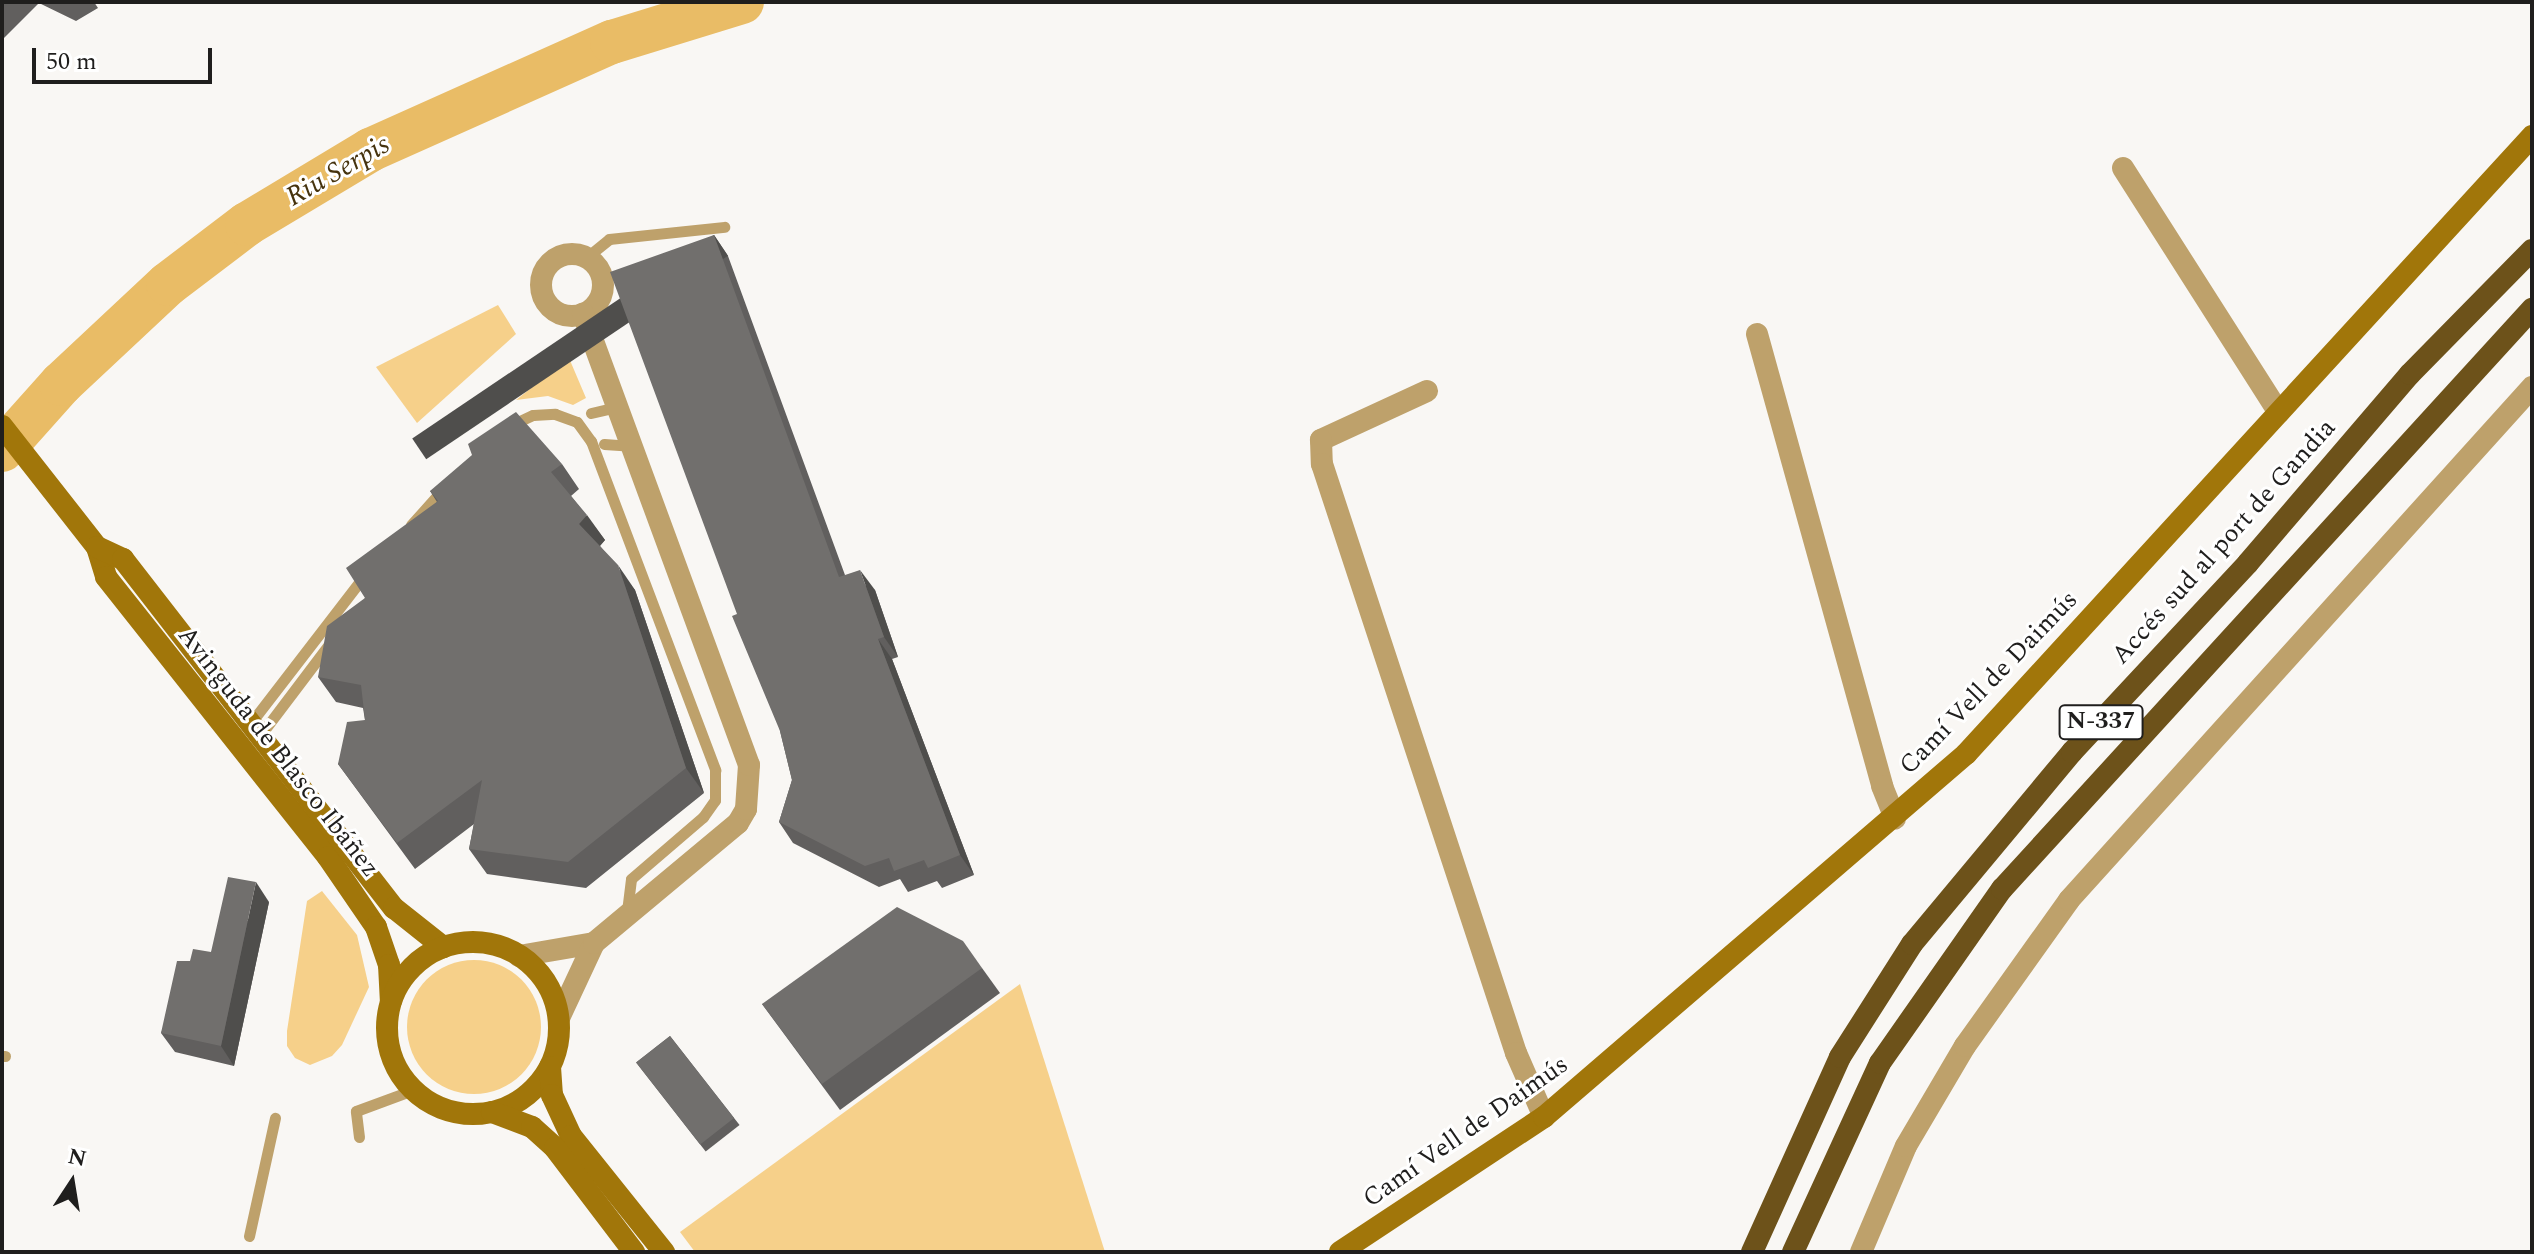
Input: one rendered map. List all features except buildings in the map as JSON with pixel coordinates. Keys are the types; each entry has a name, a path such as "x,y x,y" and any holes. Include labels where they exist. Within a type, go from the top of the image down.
{"highway":[{"name":"Accés sud al port de Gandia","path":"1752,1252 1840,1057 1912,944 2072,752 2248,563 2410,374 2532,250"},
{"name":"N-337","path":"1793,1252 1880,1063 1934,980 2002,889 2532,309"}],"main road":[{"name":"Camí Vell de Daimús","path":"1340,1252 1544,1117 1966,754 2532,136"},
{"name":"Avinguda de Blasco Ibáñez","path":"2,426 97,547 106,577 328,857 376,927 389,965 391,1001"},
{"name":"Avinguda de Blasco Ibáñez","path":"97,547 123,559 394,908 443,947"},
{"path":"634,1252 555,1148 532,1127 492,1112 464,1114 436,1106 413,1090 388,1043 391,1001 411,968 443,947 495,945 519,956 552,994 559,1018 550,1067 552,1095 571,1136 664,1252"},
{"path":"492,1112 535,1088 550,1067"}],"street":[{"path":"2123,168 2279,413"},
{"path":"557,257 587,257 603,282 599,301 583,314 567,316 551,308 541,282 557,257"},
{"path":"559,1018 594,943 738,823 746,809 749,765 583,314"},
{"path":"1757,334 1882,786 1895,818"},
{"path":"1861,1252 1906,1146 1965,1046 2069,900 2532,387"},
{"path":"1427,391 1321,440 1322,464 1516,1053 1544,1117"},
{"path":"519,956 594,943"}],"lane":[{"path":"587,257 609,239 724,227"},
{"path":"591,413 617,407"},
{"path":"495,435 533,415 555,414 577,422 591,441 715,770 715,800 703,817 631,879 626,917"},
{"path":"604,444 631,446"},
{"path":"403,533 455,476"},
{"path":"254,730 372,568"},
{"path":"254,730 342,626"},
{"path":"359,1137 356,1111 413,1090"},
{"path":"249,1236 275,1118"}],"shaded area":[{"path":"498,305 516,334 417,423 376,367"},
{"path":"569,358 586,398 573,405 548,396 516,400"},
{"path":"322,891 357,935 369,987 342,1045 332,1056 310,1065 295,1058 287,1046 287,1031 307,901"},
{"path":"474,960 500,965 521,980 536,1001 541,1027 536,1053 521,1074 500,1089 474,1094 448,1089 427,1074 412,1053 407,1027 412,1001 427,980 448,965"},
{"path":"1020,984 1105,1252 695,1252 680,1232"}],"waterway":[{"name":"Riu Serpis","path":"2,450 61,384 168,284 247,224 370,150 612,42 742,2"}]}
